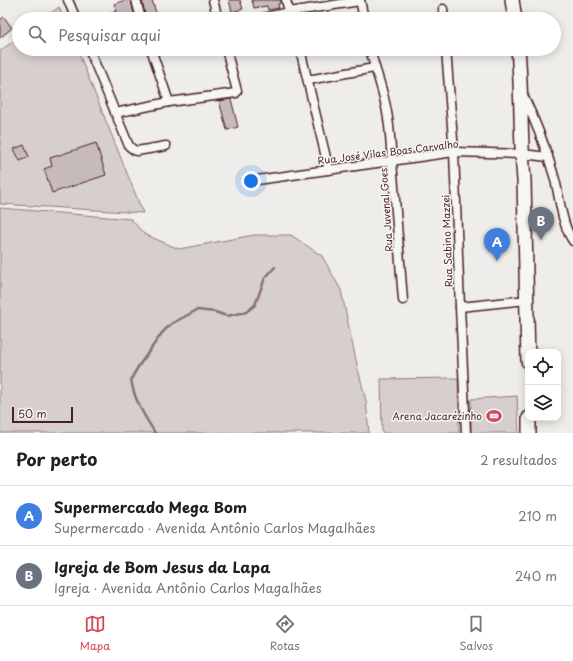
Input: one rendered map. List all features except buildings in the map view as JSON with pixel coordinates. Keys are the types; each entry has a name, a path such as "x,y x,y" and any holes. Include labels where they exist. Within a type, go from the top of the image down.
{"main road":[{"path":"512,0 513,12"},
{"path":"519,56 524,180 528,349"},
{"path":"529,421 529,433"}],"street":[{"path":"68,0 73,12"},
{"path":"136,0 140,12"},
{"path":"213,0 216,12"},
{"path":"286,0 289,12"},
{"path":"305,12 360,1 362,12"},
{"path":"92,56 126,141 131,148 137,151 166,146"},
{"path":"153,56 169,102"},
{"path":"116,114 169,102 236,93 237,91 228,56"},
{"path":"302,56 329,170"},
{"name":"Rua Juvenal Goes","path":"371,56 387,110 403,300"},
{"name":"Rua Sabino Mazzei","path":"447,56 454,152 466,433"},
{"path":"308,80 374,68"},
{"path":"521,90 538,127 555,177 567,231 573,241"},
{"name":"Rua José Vilas Boas Carvalho","path":"257,180 454,152 522,154 548,157"},
{"path":"460,306 527,300"}],"shaded area":[{"path":"59,7 61,12 52,12"},
{"path":"12,42 12,56 80,56 143,213 0,204 0,51"},
{"path":"0,208 131,219 144,234 179,249 254,235 291,235 322,256 341,290 366,401 369,433 0,433"},
{"path":"458,378 459,433 382,433 381,379"},
{"name":"Arena Jacarézinho","path":"517,396 519,433 471,433 471,399"}],"waterway":[{"path":"155,433 137,401 131,379 162,333 171,324 197,310 215,312 227,316 246,312 255,305 265,278 275,267"}],"place":[{"name":"Igreja de Bom Jesus da Lapa","path":"541,240"},
{"name":"Supermercado Mega Bom","path":"497,261"},
{"name":"Arena Jacarézinho","path":"494,416"}]}
